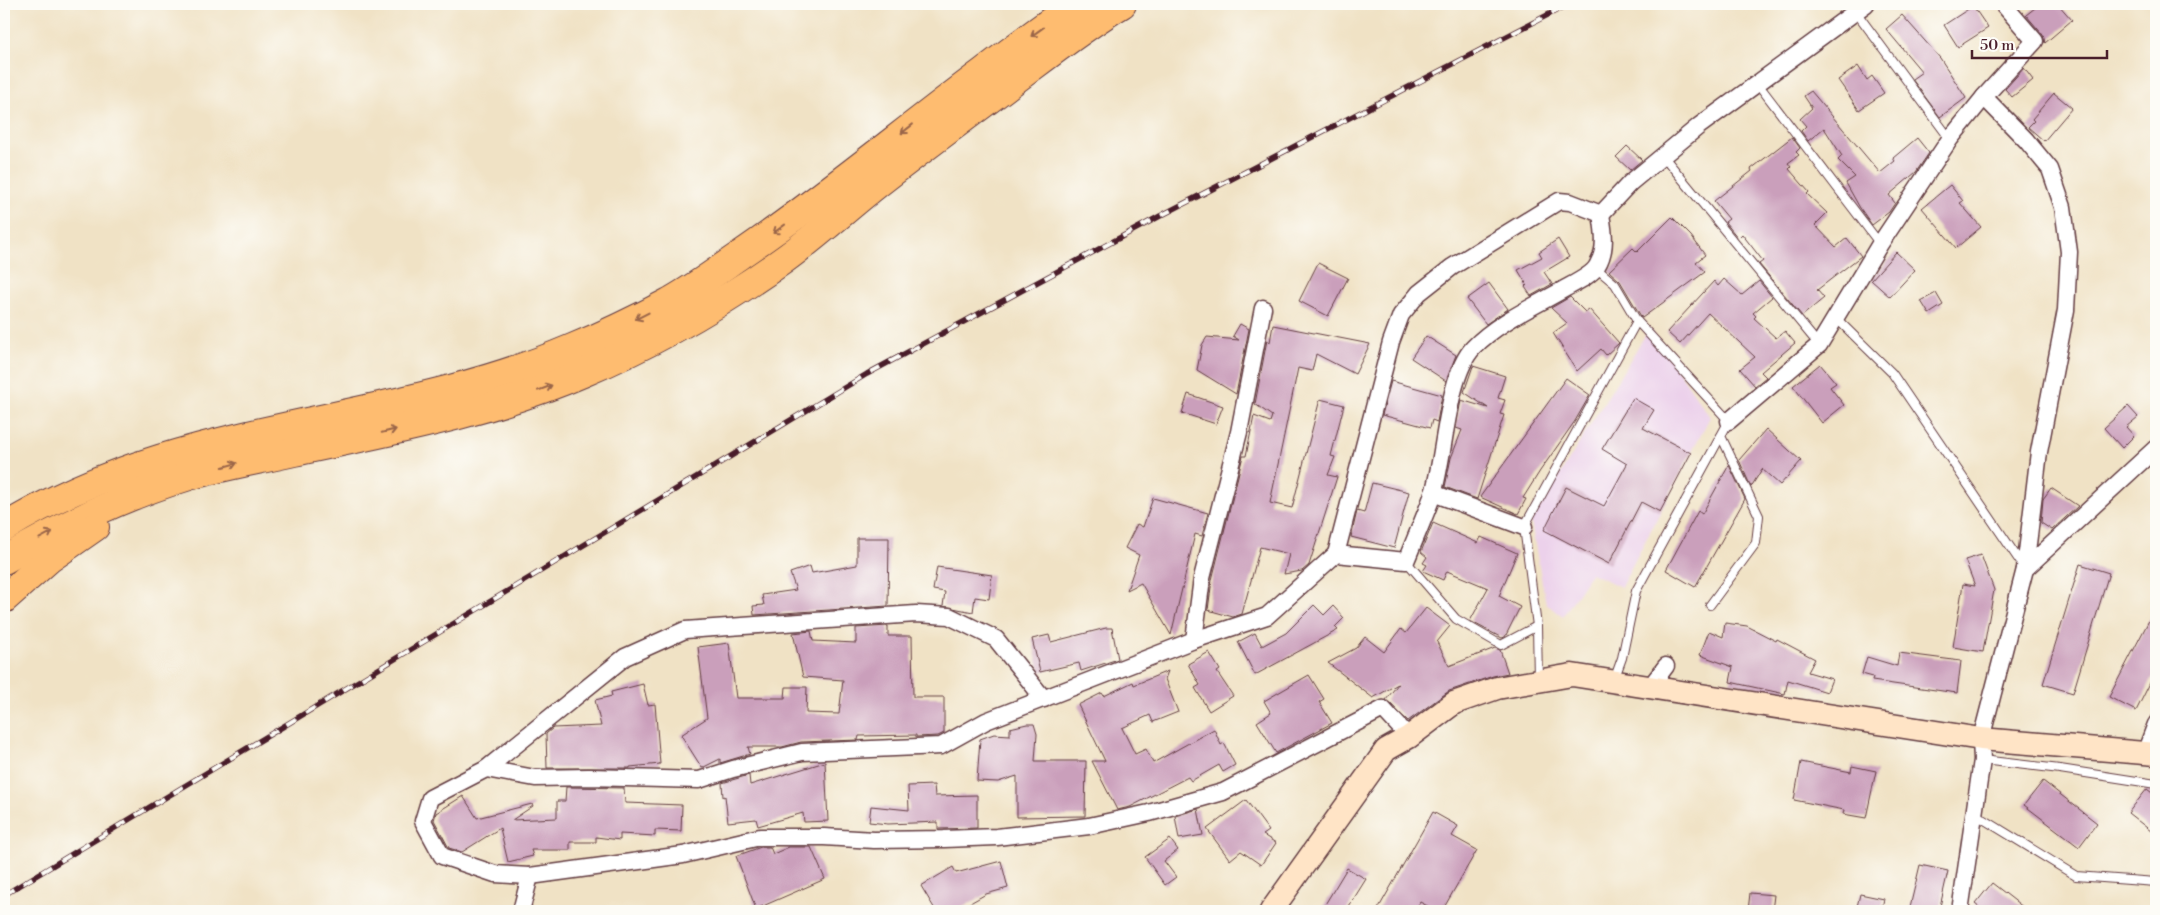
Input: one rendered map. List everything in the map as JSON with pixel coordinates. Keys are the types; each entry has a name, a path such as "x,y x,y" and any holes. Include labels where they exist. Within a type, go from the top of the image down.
{"highway":[{"path":"4,528 30,512 79,487 130,467 240,437 460,388 568,350 620,327 671,301 766,238 943,102 1077,4"},
{"path":"4,560 44,536 92,513 140,493 190,476 241,462 472,412 581,374 634,350 734,293 782,261 962,119 1082,30 1122,4"},
{"path":"4,598 43,564 76,539 133,505 190,476"}],"main road":[{"path":"1271,911 1386,750 1409,737 1454,703 1497,688 1572,675 1650,687 1981,749 2150,753"}],"street":[{"path":"1725,429 1819,345 1880,244 1950,139 1984,97 2035,42 2003,4"},
{"path":"1601,214 1630,183 1699,126 1861,8"},
{"path":"1960,911 1981,749 2025,569 2039,452 2066,310 2069,252 2063,208 2050,170 2026,140 1984,97"},
{"path":"486,770 535,778 589,777 699,780 733,768 802,752 941,746 986,721 1194,640 1267,616 1336,554 1391,342 1401,315 1420,293 1452,267 1546,207 1559,201 1570,202 1601,214"},
{"path":"1336,554 1406,561 1433,492 1456,381 1472,349 1491,332 1577,282 1596,268 1602,253 1605,237 1601,214"},
{"path":"1194,640 1202,578 1238,432 1263,308"},
{"path":"2025,569 2156,448"},
{"path":"1433,492 1524,527"},
{"path":"1044,700 996,639 949,616 916,614 685,630 625,657 486,770 430,798 423,821 442,856 495,874 530,876 683,855 760,838 824,837 874,840 997,837 1089,826 1149,813 1223,792 1383,709 1409,737"},
{"path":"1650,687 1666,666"},
{"path":"2150,753 2156,724"},
{"path":"521,911 530,876"}],"lane":[{"path":"1861,8 1950,139"},
{"path":"1758,84 1880,244"},
{"path":"1664,156 1819,345"},
{"path":"1596,268 1615,284 1637,322 1725,429 1759,516 1756,543 1710,605"},
{"path":"1836,318 1892,373 2025,569"},
{"path":"1538,682 1537,626 1524,527 1637,322"},
{"path":"1613,682 1622,658 1636,591 1725,429"},
{"path":"2010,546 2046,551"},
{"path":"1406,561 1456,619 1501,645 1537,626"},
{"path":"1981,749 2060,769 2156,784"},
{"path":"1973,813 2076,876 2156,882"}],"shaded area":[{"path":"1649,329 1710,417 1621,587 1591,573 1563,616 1546,604 1531,522"}],"building":[{"path":"2040,4 2058,4 2072,20 2045,43 2043,35 2026,15"},
{"path":"1973,6 1988,28 1958,47 1944,25"},
{"path":"1902,15 1940,58 1966,98 1940,117 1912,79 1922,72 1886,29"},
{"path":"1858,66 1867,80 1872,76 1884,93 1859,110 1838,80"},
{"path":"2024,68 2033,80 2012,97 2005,89"},
{"path":"1811,91 1880,173 1895,161 1893,158 1917,138 1929,153 1916,172 1889,195 1895,203 1889,212 1872,225 1846,183 1855,177 1838,160 1842,156 1824,128 1808,141 1801,131 1806,126 1800,119 1812,108 1804,96"},
{"path":"2054,93 2072,108 2044,141 2028,127 2034,121 2032,119"},
{"path":"1792,137 1800,148 1796,152 1799,155 1788,163 1791,167 1789,169 1809,192 1807,194 1827,213 1815,225 1836,247 1847,238 1861,256 1817,290 1824,298 1802,316 1759,264 1763,261 1742,234 1738,238 1725,222 1729,219 1714,201"},
{"path":"1627,146 1642,160 1630,170 1616,157"},
{"path":"1950,185 1963,201 1960,203 1981,227 1956,248 1922,208"},
{"path":"1672,217 1691,236 1705,255 1696,262 1705,272 1642,318 1620,281 1609,271 1633,248 1637,252"},
{"path":"1558,239 1569,257 1544,272 1552,284 1531,296 1518,270 1542,257 1539,252"},
{"path":"1896,252 1915,270 1890,297 1871,280"},
{"path":"1318,263 1348,278 1328,316 1299,301"},
{"path":"1724,279 1742,295 1759,281 1772,297 1753,313 1756,316 1754,318 1776,338 1785,331 1795,343 1761,372 1766,377 1755,386 1740,369 1755,357 1708,313 1680,344 1667,332 1714,281 1718,286"},
{"path":"1489,283 1508,309 1486,324 1467,299"},
{"path":"1936,293 1943,305 1929,314 1921,301"},
{"path":"1570,297 1585,312 1589,309 1619,343 1606,355 1601,349 1577,371 1553,333 1567,323 1551,308"},
{"path":"1240,324 1249,329 1236,394 1197,370 1202,345 1207,337 1239,340 1233,336"},
{"path":"1273,325 1370,344 1355,374 1316,354 1312,371 1298,368 1270,503 1292,508 1320,399 1344,405 1331,456 1335,457 1328,475 1337,477 1309,565 1302,571 1284,574 1289,554 1260,547 1242,614 1233,617 1208,610 1212,580 1243,456 1246,456 1254,416 1270,422 1272,416 1255,404 1267,340 1270,342"},
{"path":"1426,336 1456,355 1446,381 1411,358"},
{"path":"1820,364 1836,383 1830,387 1844,405 1822,423 1793,386"},
{"path":"1473,366 1505,376 1498,398 1505,400 1500,414 1504,415 1477,499 1445,487 1451,458 1462,430 1456,428 1461,400 1488,408 1464,392"},
{"path":"1566,378 1590,395 1575,421 1523,498 1526,499 1518,514 1480,497"},
{"path":"1391,381 1442,395 1437,422 1432,420 1430,428 1382,415"},
{"path":"1188,394 1223,406 1216,424 1182,413"},
{"path":"1633,398 1654,410 1643,428 1691,453 1660,512 1641,502 1609,564 1544,530 1566,487 1604,506 1627,464 1602,449"},
{"path":"2128,406 2138,417 2126,427 2134,436 2122,448 2104,428"},
{"path":"1766,429 1801,461 1780,485 1762,469 1751,487 1739,460"},
{"path":"1729,465 1745,499 1695,587 1666,570 1698,511 1702,514"},
{"path":"1372,483 1409,492 1394,548 1351,537 1357,511 1364,513"},
{"path":"2051,488 2078,506 2052,530 2041,523 2043,499"},
{"path":"1153,498 1208,513 1202,536 1195,534 1171,635 1141,583 1127,590 1139,555 1125,548 1137,524 1143,527"},
{"path":"1433,523 1478,543 1481,537 1517,553 1499,596 1520,607 1505,637 1502,638 1470,621 1488,588 1447,571 1443,580 1423,571 1427,565 1423,563 1427,557 1421,552"},
{"path":"857,538 889,538 888,606 754,615 753,606 764,605 762,595 796,590 790,573 810,566 812,573 857,565"},
{"path":"1981,555 1994,590 1983,652 1953,647 1963,584 1975,586 1965,560"},
{"path":"2080,564 2109,573 2073,693 2043,684"},
{"path":"937,567 992,575 989,599 975,597 973,612 943,606 945,592 933,590"},
{"path":"1314,605 1324,615 1333,606 1344,618 1335,627 1338,630 1255,675 1238,642 1255,633 1262,646 1286,633"},
{"path":"2156,607 2156,671 2136,711 2109,697"},
{"path":"1426,608 1450,626 1437,642 1449,666 1495,648 1500,650 1508,673 1493,676 1449,691 1408,721 1386,700 1398,684 1373,698 1328,663 1356,648 1365,637 1384,652 1401,629 1406,633"},
{"path":"1725,623 1747,626 1815,659 1808,672 1832,679 1827,692 1788,680 1785,694 1730,682 1733,667 1700,655 1709,631 1723,637"},
{"path":"888,626 888,636 912,636 913,697 944,697 944,733 938,736 916,737 916,735 859,736 858,740 801,742 782,747 748,747 750,754 720,763 720,759 702,768 681,735 707,718 698,647 729,643 736,698 785,698 786,687 807,687 806,713 839,714 843,680 803,677 793,633 811,631 813,641 856,643 856,628"},
{"path":"1112,628 1118,659 1081,671 1079,663 1040,672 1032,639 1049,635 1051,642"},
{"path":"1209,652 1220,670 1217,672 1233,696 1209,711 1195,688 1200,685 1188,664"},
{"path":"1899,653 1961,661 1957,693 1872,681 1873,677 1862,674 1867,657 1897,666"},
{"path":"1168,671 1165,679 1178,712 1153,722 1150,715 1122,728 1135,754 1146,749 1153,763 1214,729 1221,745 1224,743 1235,765 1223,772 1219,765 1191,781 1188,777 1130,807 1117,810 1092,761 1105,761 1078,705 1102,693 1104,696 1133,682 1134,685"},
{"path":"1309,675 1324,699 1319,702 1332,723 1276,753 1257,722 1271,713 1264,701"},
{"path":"643,684 648,705 655,704 660,764 630,768 547,768 546,734 553,728 601,726 595,700 612,696 611,692"},
{"path":"1034,724 1037,734 1035,761 1086,761 1085,816 1017,817 1017,776 998,782 977,781 980,739 994,734 1010,735 1010,728"},
{"path":"825,762 828,821 804,822 803,813 758,826 756,819 728,822 722,783 749,775 750,785"},
{"path":"1801,762 1851,772 1852,766 1876,771 1866,818 1843,814 1844,810 1794,800"},
{"path":"2043,781 2097,823 2079,847 2024,805"},
{"path":"934,785 935,796 977,795 977,828 938,829 938,822 888,824 869,822 871,806 909,810 908,786"},
{"path":"566,787 624,788 625,803 682,805 681,831 655,830 655,836 620,834 620,840 596,837 596,842 570,842 570,850 531,850 533,856 508,862 500,828 462,852 449,848 434,820 436,813 463,796 477,818 532,804 533,806 512,820 557,818 557,801 565,801"},
{"path":"2147,789 2156,796 2156,835 2128,813"},
{"path":"1246,800 1269,831 1263,835 1276,843 1261,865 1241,851 1230,860 1207,829"},
{"path":"1198,809 1203,835 1179,839 1175,816"},
{"path":"1433,812 1458,826 1452,836 1477,850 1442,911 1437,911 1420,902 1415,911 1377,911"},
{"path":"1170,839 1178,850 1164,861 1176,877 1165,885 1145,857"},
{"path":"761,847 770,847 773,854 789,847 811,847 825,879 756,909 736,856"},
{"path":"1001,861 1008,888 986,894 956,911 936,911 921,886 953,867 956,873"},
{"path":"1920,865 1948,871 1939,911 1909,911"},
{"path":"1347,868 1366,879 1346,911 1321,911"},
{"path":"1992,883 2028,911 1984,911 1975,904"},
{"path":"1750,893 1774,895 1772,911 1748,911"},
{"path":"1860,894 1884,899 1881,911 1856,911"}],"railway":[{"path":"4,895 867,374 1162,215 1569,4"}]}
